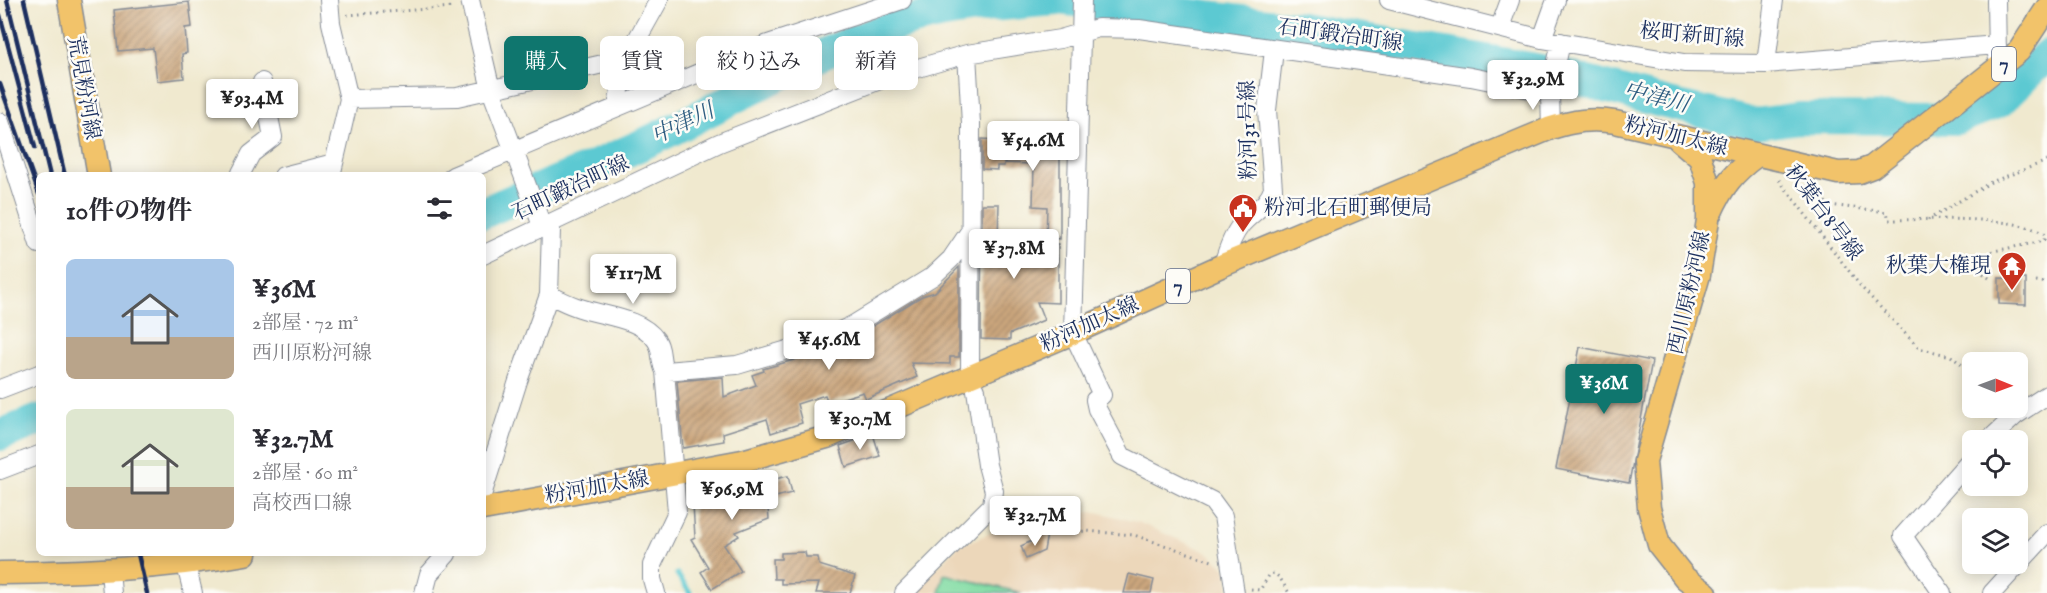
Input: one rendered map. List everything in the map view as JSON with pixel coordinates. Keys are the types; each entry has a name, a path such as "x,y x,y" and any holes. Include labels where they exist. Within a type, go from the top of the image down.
{"main road":[{"name":"荒見粉河線","path":"69,0 98,172"},
{"name":"粉河加太線","path":"486,508 742,461 827,438 973,384 1074,333 1223,265 1551,128 1576,120 1595,119 1838,173 1859,172 1872,167 1946,106 2019,51 2047,8"},
{"name":"西川原粉河線","path":"1676,137 1700,158 1708,183 1708,220 1699,275 1645,461 1649,508 1659,545 1685,578 1706,593"},
{"name":"西川原粉河線","path":"1708,220 1720,190 1736,171 1765,158"},
{"path":"0,573 111,582 184,559 221,556"}],"street":[{"path":"638,36 659,0"},
{"path":"464,172 516,154 617,107 768,44 902,0"},
{"path":"1082,0 1074,333 1102,395 1095,400 1097,409 1122,456 1212,501 1222,516 1234,584"},
{"name":"桜町新町線","path":"1389,0 1500,27 1542,39 1559,48 1684,63 1766,64 1997,45"},
{"path":"1500,27 1510,0"},
{"path":"1542,39 1556,0"},
{"path":"1766,64 1774,0"},
{"path":"1996,0 1998,69"},
{"path":"470,3 491,90 544,225 551,229 549,295 518,381 486,482"},
{"path":"311,172 332,169 349,99 330,8"},
{"name":"石町鍛冶町線","path":"486,254 719,143 890,76 967,54 1060,39 1082,27 1139,29 1471,77 1550,93"},
{"path":"1551,128 1550,93 1559,48"},
{"name":"粉河31号線","path":"1223,265 1227,250 1240,226 1270,199 1273,189 1268,110 1274,50"},
{"path":"904,593 984,515 992,505 994,488 987,465 973,384 967,54"},
{"path":"349,99 457,97 600,65"},
{"path":"240,172 251,154 273,137 262,82"},
{"path":"617,107 620,90"},
{"path":"0,122 36,235"},
{"path":"665,371 738,365 821,340 853,325 933,276 951,259 970,231"},
{"path":"549,295 577,308 636,325 658,342 660,363 665,371 677,512 652,565 652,579 656,593"},
{"path":"0,389 36,375"},
{"path":"2000,430 2016,415 2047,394"},
{"path":"0,470 36,456"},
{"path":"1942,593 1903,536 1962,469"},
{"path":"1992,593 2047,533"},
{"path":"424,593 429,574 445,556"},
{"path":"184,559 193,593"}],"path":[{"path":"330,8 470,3"},
{"path":"1765,158 1829,205 1887,212 1889,220 1997,222 2025,226 2045,236 2044,240 2029,245 1989,252 1980,265 1980,271 1989,278"},
{"name":"秋葉台8号線","path":"1765,158 1862,288 1919,348 1951,356 1962,365"},
{"path":"1928,220 1991,182 2047,161"},
{"path":"2036,281 2047,284"},
{"path":"994,488 1021,511 1052,532 1086,531 1134,535 1224,565 1234,584 1257,591 1270,574 1274,573 1289,593"}],"shaded area":[{"path":"1097,512 1140,523 1207,552 1226,568 1229,593 912,593 959,546 1005,527 1047,515"}],"green space":[{"path":"944,574 1022,593 939,593"}],"building":[{"path":"189,2 192,27 185,28 187,53 182,54 184,78 157,81 153,48 118,51 114,10"},
{"path":"982,139 1023,142 1060,139 1060,239 1046,238 1047,207 1033,206 1034,164 1004,163 1004,166 997,166 997,170 982,169"},
{"path":"982,204 999,204 998,238 1018,243 1058,244 1058,303 1037,302 1044,320 1010,334 1010,340 981,339"},
{"path":"959,267 959,357 950,357 950,364 911,363 917,377 866,399 863,392 828,403 825,395 797,404 802,423 771,433 767,419 723,433 724,441 683,448 677,381 723,377 724,397 756,385 752,375 764,371 763,369 824,351 858,335 922,296 935,292"},
{"name":"秋葉大権現","path":"1999,278 2026,279 2026,305 1999,304"},
{"path":"1580,347 1652,361 1629,483 1556,469"},
{"path":"873,434 880,456 846,467 840,446"},
{"path":"788,476 792,493 767,499 769,519 736,532 739,536 724,545 741,571 712,589 701,572 708,567 691,539 695,537 693,505 719,501 715,482 757,478 758,483"},
{"path":"1047,534 1044,551 1026,559 1021,546"},
{"path":"805,552 806,557 818,557 819,565 855,576 850,593 816,593 819,583 781,584 781,579 774,579 773,559 781,559 781,553"},
{"path":"1129,574 1154,580 1151,593 1124,593"}],"waterway":[{"name":"中津川","path":"486,212 640,146 815,58 878,31 945,13 1057,0"},
{"name":"中津川","path":"1067,0 1301,28 1475,58 1546,71 1665,103 1756,124 1799,118 1956,119 1999,102 2047,55"},
{"name":"中津川","path":"0,435 36,421"},
{"path":"677,574 690,593"}],"railway":[{"path":"7,0 49,172"},
{"path":"24,0 64,172"},
{"path":"0,15 35,147"},
{"path":"0,84 36,186"},
{"path":"138,556 147,593"}],"place":[{"name":"粉河北石町郵便局","path":"1243,234"},
{"name":"秋葉大権現","path":"2012,292"}]}
